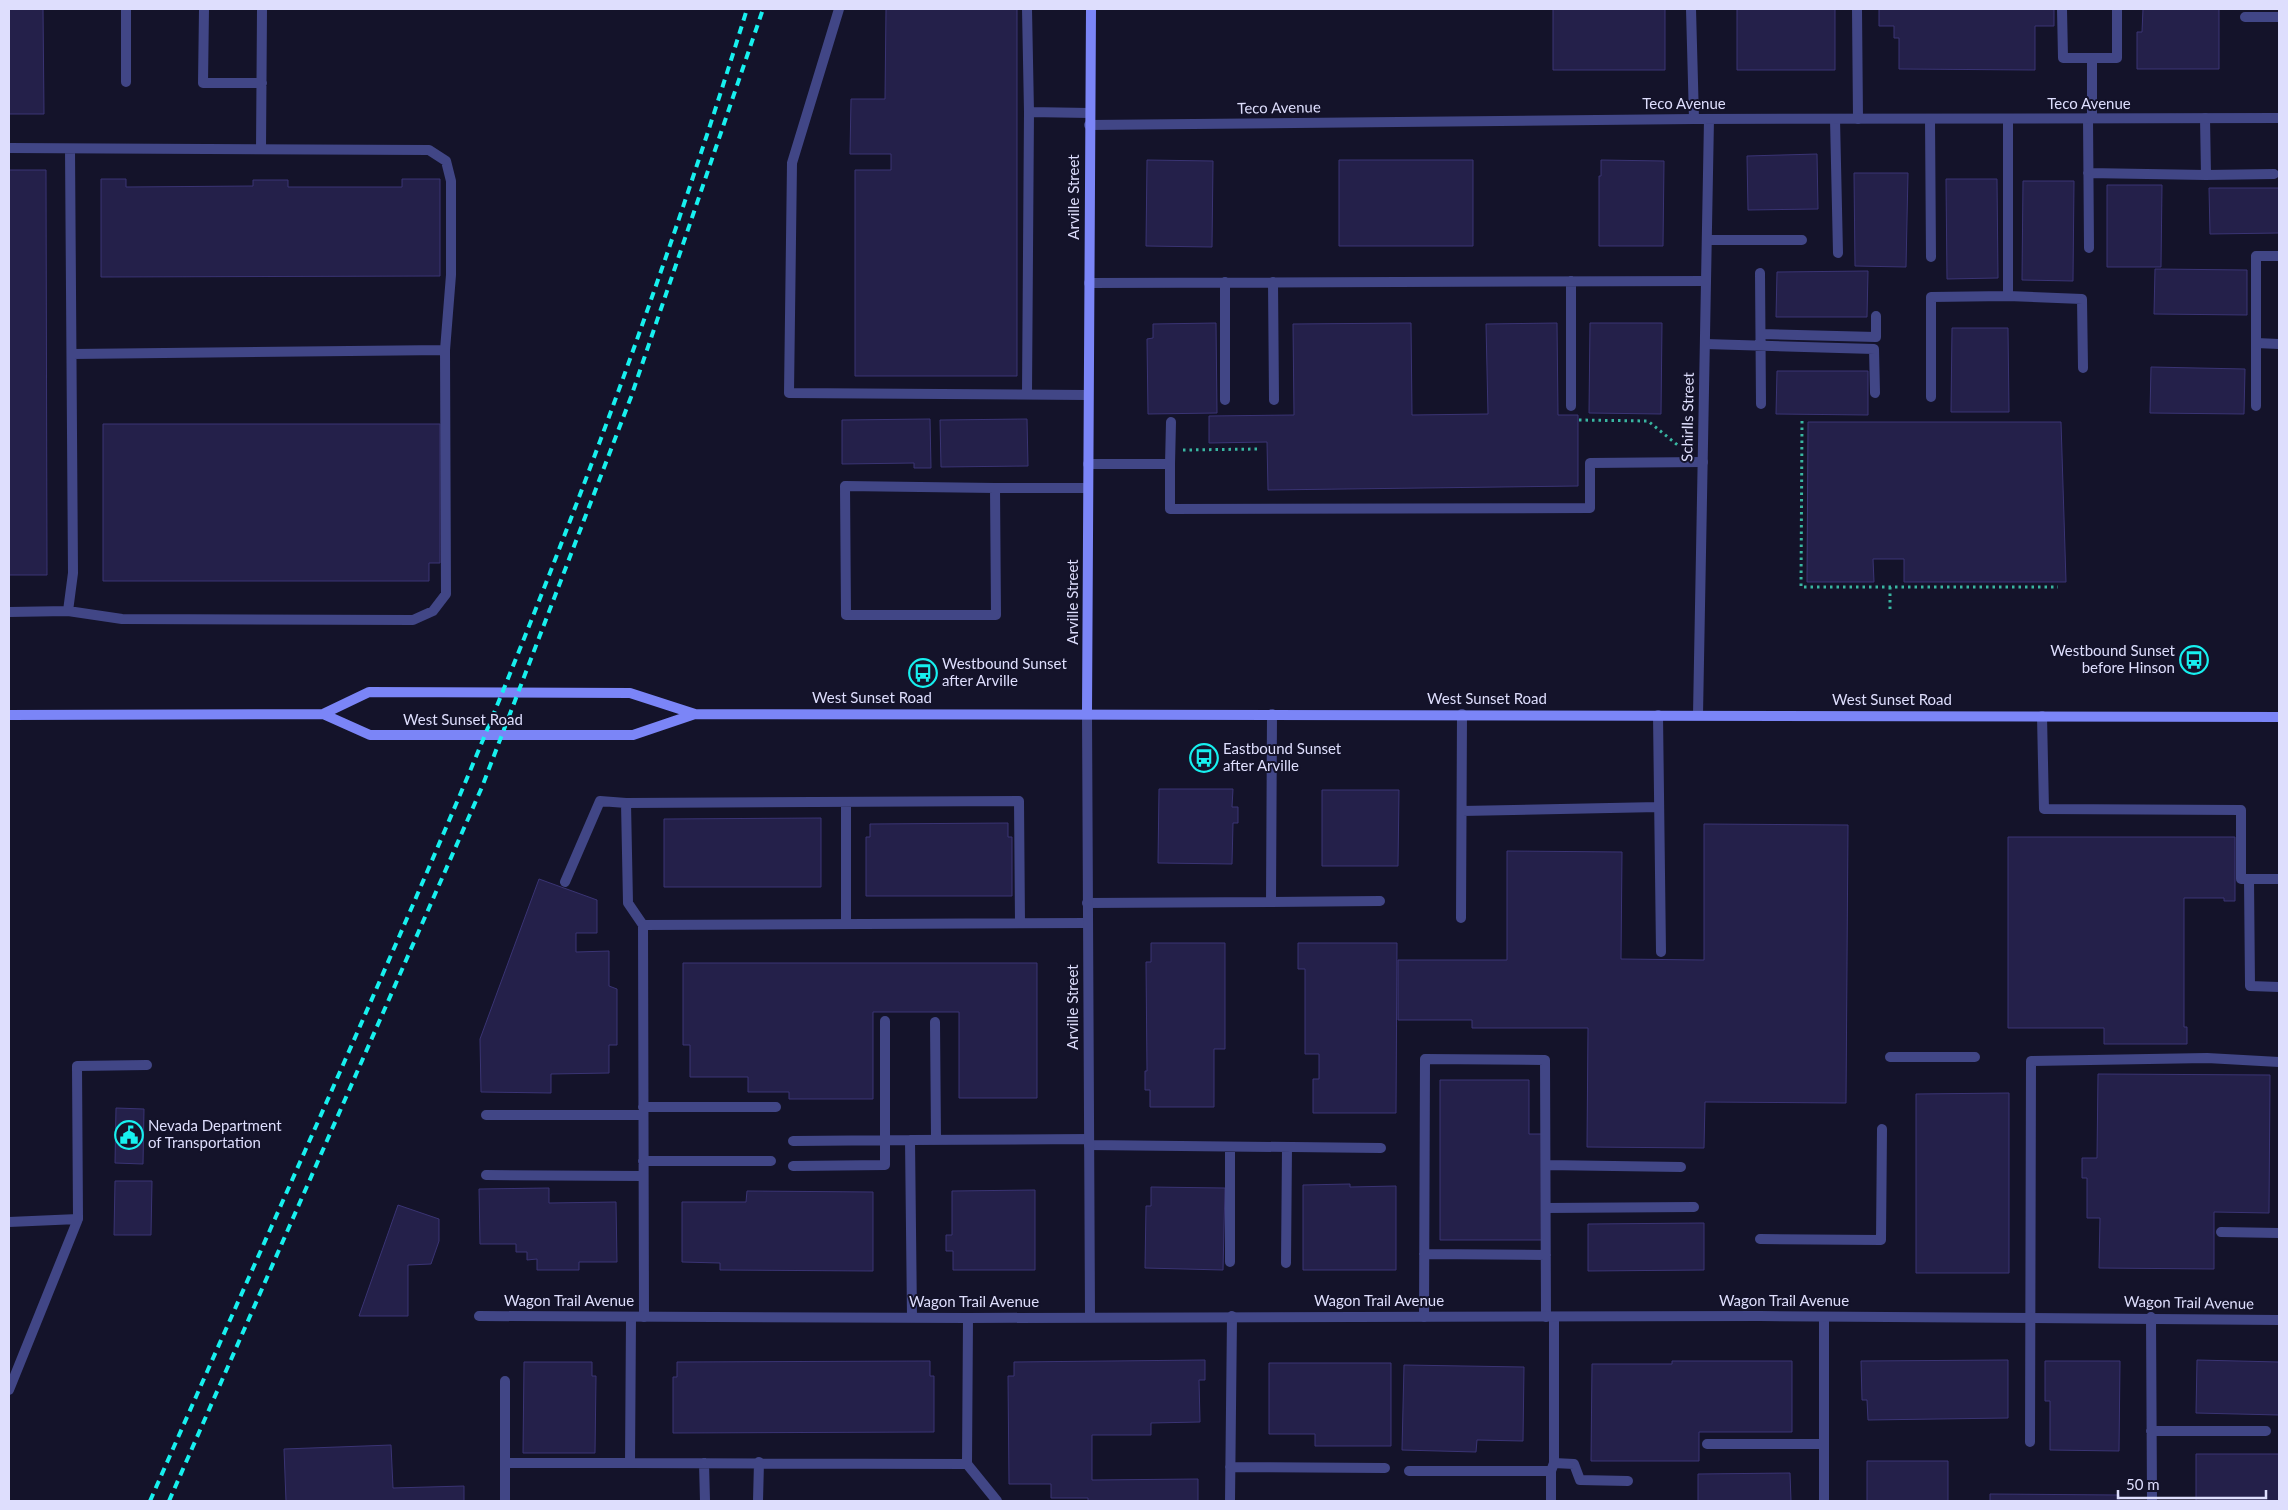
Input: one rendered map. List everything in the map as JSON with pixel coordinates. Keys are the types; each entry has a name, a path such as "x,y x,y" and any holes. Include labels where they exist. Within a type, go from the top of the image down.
{"main road":[{"name":"Arville Street","path":"1088,713 1088,283 1091,9"},
{"name":"West Sunset Road","path":"323,714 369,692 388,692 630,693 695,714 1088,713 2279,717"},
{"name":"West Sunset Road","path":"9,715 323,714 370,735 633,735 695,714"}],"street":[{"path":"126,9 126,82"},
{"path":"204,9 204,83 262,83"},
{"path":"261,149 262,9"},
{"path":"839,9 792,163 789,393 1088,395"},
{"path":"1027,9 1029,112 1027,394"},
{"path":"1691,9 1694,119"},
{"path":"1858,9 1858,119"},
{"path":"2062,9 2063,58 2118,58 2117,9"},
{"path":"2245,17 2279,17"},
{"path":"2089,248 2088,173 2092,58"},
{"path":"1029,112 1090,113"},
{"path":"2205,118 2206,175"},
{"name":"Teco Avenue","path":"1089,125 1694,119 2279,118"},
{"name":"Schirlls Street","path":"1698,715 1709,119"},
{"path":"1835,119 1838,253"},
{"path":"1930,119 1931,258"},
{"path":"2008,119 2008,296"},
{"path":"9,148 429,150 446,161 451,181 451,275 445,350 446,594 433,611 413,620 122,619 68,611 9,612"},
{"path":"68,611 73,573 70,149"},
{"path":"2088,173 2274,174"},
{"path":"1706,240 1802,240"},
{"path":"2256,406 2256,256 2279,256"},
{"path":"1760,273 1761,404"},
{"path":"1571,281 1571,406"},
{"path":"1088,283 1706,281"},
{"path":"1225,282 1225,400"},
{"path":"1273,282 1274,400"},
{"path":"1931,397 1931,297 2008,296 2082,299 2083,368"},
{"path":"1761,334 1876,337 1876,316"},
{"path":"2256,343 2279,344"},
{"path":"1705,344 1874,349 1875,393"},
{"path":"72,354 445,350"},
{"path":"1171,422 1170,509 1590,508 1590,463 1703,462"},
{"path":"1088,464 1170,464"},
{"path":"995,488 996,615 846,615 845,486 1088,488"},
{"name":"Arville Street","path":"1088,713 1090,1316"},
{"path":"1271,902 1272,714"},
{"path":"1461,918 1462,714"},
{"path":"1658,715 1661,952"},
{"path":"2042,716 2044,809 2241,810 2242,879 2279,879"},
{"path":"565,882 600,801 626,803 1019,801 1020,923"},
{"path":"846,802 846,924"},
{"path":"626,803 628,903 643,925 644,1317"},
{"path":"1462,811 1659,807"},
{"path":"2249,879 2250,986 2279,987"},
{"path":"1088,903 1380,901"},
{"path":"643,925 1088,923"},
{"path":"793,1166 885,1165 885,1021"},
{"path":"935,1022 936,1139"},
{"path":"1890,1057 1975,1057"},
{"path":"2030,1442 2032,1060 2207,1058 2279,1062"},
{"path":"1424,1317 1425,1059 1545,1060 1546,1255 1550,1317 1553,1467 1551,1501"},
{"path":"9,1390 78,1219 77,1066 147,1065"},
{"path":"486,1114 776,1107"},
{"path":"1760,1239 1881,1240 1882,1129"},
{"path":"793,1141 936,1139 1381,1148"},
{"path":"910,1140 912,1317"},
{"path":"1230,1146 1230,1262"},
{"path":"1286,1263 1287,1147"},
{"path":"643,1161 771,1161"},
{"path":"1546,1165 1681,1166"},
{"path":"486,1175 643,1176"},
{"path":"1546,1208 1694,1207"},
{"path":"9,1222 78,1219"},
{"path":"2221,1232 2279,1233"},
{"path":"1424,1254 1546,1255"},
{"name":"Wagon Trail Avenue","path":"479,1316 968,1318 1090,1316 2151,1317 2279,1320"},
{"path":"1230,1501 1232,1316"},
{"path":"630,1463 631,1317"},
{"path":"1824,1317 1824,1501"},
{"path":"2151,1317 2152,1501"},
{"path":"968,1318 967,1464 997,1501"},
{"path":"504,1381 505,1501"},
{"path":"2152,1431 2266,1431"},
{"path":"1707,1444 1824,1444"},
{"path":"504,1463 759,1462 967,1464"},
{"path":"758,1501 759,1462"},
{"path":"704,1463 705,1501"},
{"path":"1409,1471 1553,1467 1574,1464 1580,1480 1628,1481"},
{"path":"1230,1467 1384,1468"}],"path":[{"path":"1579,420 1648,421 1680,447"},
{"path":"1802,421 1800,587 2058,587"},
{"path":"1180,450 1258,449"},
{"path":"1890,587 1890,610"}],"building":[{"path":"9,9 43,9 44,114 9,114"},
{"path":"886,9 1017,9 1017,376 855,376 855,170 891,170 891,154 850,154 851,99 885,99"},
{"path":"1553,9 1665,9 1665,70 1553,70"},
{"path":"1737,9 1835,9 1835,70 1737,70"},
{"path":"1879,9 2054,9 2054,26 2035,26 2035,70 1899,69 1899,38 1894,38 1894,26 1879,26"},
{"path":"2143,9 2219,9 2219,69 2137,69 2137,32 2142,32"},
{"path":"1817,154 1818,209 1748,210 1747,156"},
{"path":"1147,160 1213,161 1212,247 1146,246"},
{"path":"1339,160 1473,160 1473,246 1339,246"},
{"path":"1601,160 1664,161 1663,246 1599,246 1599,176 1601,176"},
{"path":"9,170 46,170 47,575 9,575"},
{"path":"1854,173 1908,173 1906,267 1855,266"},
{"path":"101,179 126,179 126,187 253,186 253,180 288,180 288,187 402,187 402,179 440,179 440,276 101,277"},
{"path":"1946,179 1997,179 1998,278 1947,279"},
{"path":"2023,181 2074,181 2073,281 2022,280"},
{"path":"2107,185 2162,185 2161,267 2107,267"},
{"path":"2209,188 2279,188 2279,233 2210,234"},
{"path":"2155,269 2247,270 2247,315 2154,314"},
{"path":"1868,271 1867,317 1776,317 1777,272"},
{"path":"1216,323 1217,413 1148,414 1147,339 1153,338 1153,324"},
{"path":"1411,323 1412,415 1488,414 1486,324 1557,323 1558,415 1578,415 1578,486 1268,490 1267,442 1209,443 1209,416 1294,415 1293,324"},
{"path":"1590,323 1662,323 1661,414 1589,413"},
{"path":"1952,328 2008,328 2009,412 1951,412"},
{"path":"2151,367 2245,369 2244,414 2150,413"},
{"path":"1777,371 1868,371 1868,415 1776,414"},
{"path":"930,419 931,468 914,468 914,463 842,464 842,420"},
{"path":"1027,419 1028,466 941,467 940,420"},
{"path":"1808,422 2061,422 2066,582 1904,582 1904,559 1873,559 1874,582 1807,582"},
{"path":"103,424 440,424 440,563 429,563 429,581 103,581"},
{"path":"1159,789 1233,789 1232,807 1238,807 1238,823 1233,823 1232,864 1158,863"},
{"path":"1322,790 1399,790 1398,866 1322,866"},
{"path":"821,818 821,887 664,887 664,819"},
{"path":"1008,823 1008,837 1012,837 1012,896 866,896 866,837 870,837 870,824"},
{"path":"1704,824 1848,825 1846,1103 1705,1102 1704,1148 1587,1147 1588,1028 1472,1028 1472,1020 1398,1020 1398,960 1507,960 1507,851 1622,852 1621,959 1704,960"},
{"path":"2008,837 2235,837 2235,901 2224,901 2224,898 2184,898 2184,1027 2187,1027 2187,1044 2104,1044 2104,1028 2008,1028"},
{"path":"539,879 597,900 597,933 576,933 576,952 609,951 609,986 617,989 617,1045 609,1045 609,1073 551,1074 551,1093 481,1092 480,1039"},
{"path":"1151,943 1225,943 1225,1049 1214,1049 1214,1107 1150,1107 1150,1090 1145,1090 1145,1071 1147,1071 1146,962 1151,962"},
{"path":"1298,943 1397,943 1396,1113 1313,1113 1313,1079 1319,1079 1319,1054 1305,1054 1305,969 1298,969"},
{"path":"683,963 1037,963 1037,1098 959,1098 959,1012 873,1012 873,1099 789,1099 789,1092 748,1092 748,1077 690,1077 690,1045 683,1045"},
{"path":"2098,1074 2270,1075 2269,1213 2214,1212 2214,1269 2099,1268 2100,1218 2087,1218 2087,1178 2082,1178 2082,1158 2097,1158"},
{"path":"1440,1080 1529,1080 1529,1134 1544,1134 1544,1240 1440,1240"},
{"path":"2009,1093 2009,1273 1916,1273 1916,1094"},
{"path":"116,1108 144,1109 143,1164 115,1163"},
{"path":"115,1181 152,1181 151,1235 114,1235"},
{"path":"1350,1184 1350,1187 1396,1186 1396,1270 1303,1270 1303,1185"},
{"path":"1151,1187 1225,1188 1223,1270 1145,1268 1146,1206 1151,1206"},
{"path":"549,1188 549,1203 616,1202 617,1262 579,1262 579,1270 537,1270 537,1259 527,1260 527,1252 516,1252 516,1244 480,1244 479,1189"},
{"path":"1035,1190 1035,1270 953,1270 953,1251 946,1251 946,1235 952,1235 952,1191"},
{"path":"747,1191 873,1192 873,1271 720,1270 720,1263 682,1262 682,1202 746,1202"},
{"path":"398,1205 439,1219 439,1241 431,1264 408,1265 408,1316 359,1316"},
{"path":"1704,1223 1704,1270 1588,1271 1588,1224"},
{"path":"1205,1360 1205,1380 1199,1380 1200,1422 1151,1423 1151,1435 1092,1435 1092,1480 1198,1479 1198,1501 1088,1501 1088,1498 1051,1498 1051,1484 1009,1484 1008,1376 1014,1376 1014,1362"},
{"path":"2008,1360 2008,1418 1868,1420 1867,1400 1862,1400 1861,1361"},
{"path":"2197,1360 2279,1362 2279,1415 2196,1413"},
{"path":"930,1361 930,1376 934,1376 934,1432 673,1433 673,1377 677,1377 677,1362"},
{"path":"1672,1361 1792,1361 1792,1432 1699,1432 1699,1461 1591,1461 1592,1364 1672,1364"},
{"path":"2045,1361 2120,1361 2119,1451 2050,1450 2050,1401 2045,1401"},
{"path":"524,1362 592,1362 592,1376 596,1376 595,1453 523,1453"},
{"path":"1269,1363 1391,1363 1391,1446 1315,1446 1315,1434 1269,1434"},
{"path":"1404,1365 1524,1367 1523,1441 1477,1440 1476,1452 1402,1450"},
{"path":"391,1445 393,1488 464,1486 464,1501 286,1501 284,1449"},
{"path":"2196,1454 2279,1454 2279,1501 2196,1501"},
{"path":"1867,1461 1948,1461 1948,1501 1867,1501"},
{"path":"1790,1473 1791,1501 1698,1501 1698,1474"},
{"path":"1990,1494 2119,1495 2119,1501 1990,1501"}],"railway":[{"path":"150,1501 388,963 504,688 579,496 650,302 684,205 747,9"},
{"path":"169,1501 482,787 631,397 763,9"}],"place":[{"name":"Westbound Sunset before Hinson","path":"2194,660"},
{"name":"Westbound Sunset after Arville","path":"923,673"},
{"name":"Eastbound Sunset after Arville","path":"1204,758"},
{"name":"Nevada Department of Transportation","path":"129,1135"}]}
